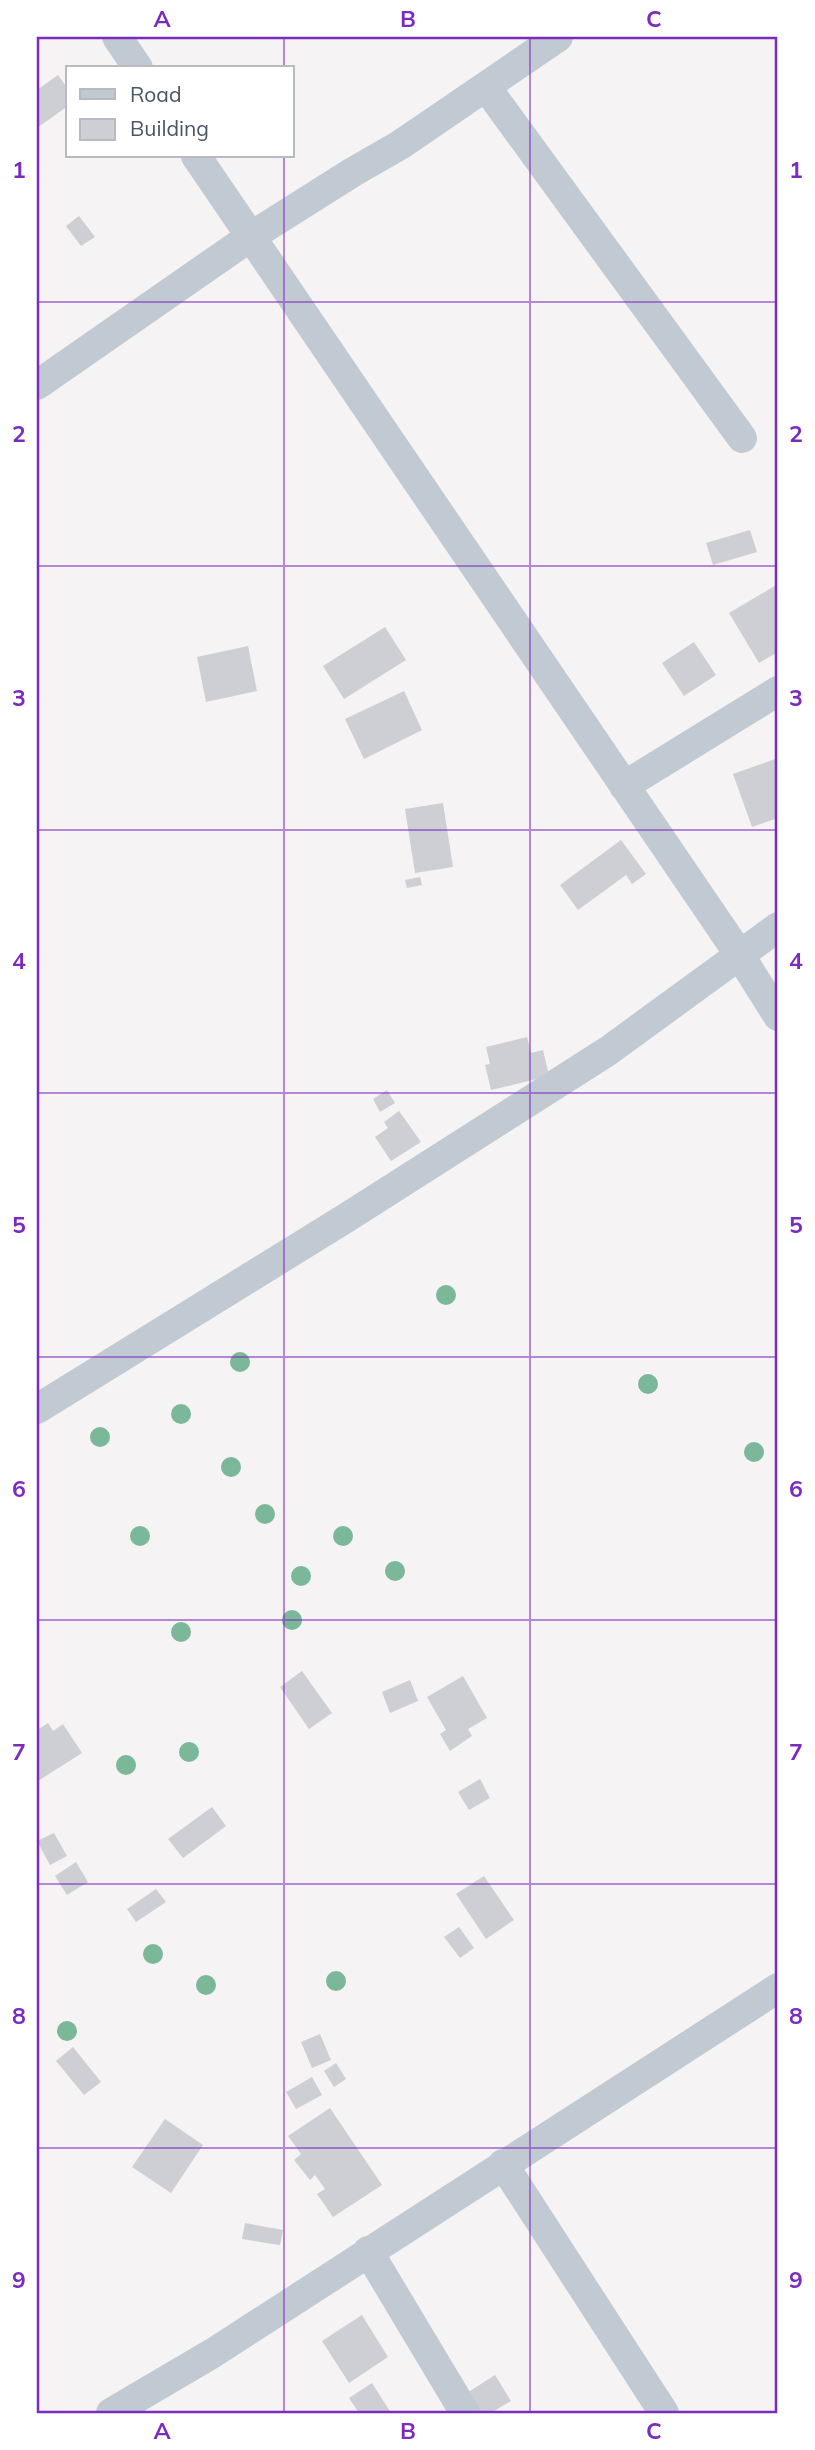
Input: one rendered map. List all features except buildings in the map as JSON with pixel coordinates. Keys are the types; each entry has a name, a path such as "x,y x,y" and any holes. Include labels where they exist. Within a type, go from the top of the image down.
{"street":[{"path":"117,37 137,66"},
{"path":"37,385 250,237 400,145 558,37"},
{"path":"486,86 742,439"},
{"path":"197,158 739,954 778,1016"},
{"path":"624,786 778,691"},
{"path":"37,1409 346,1218 608,1051 778,927"},
{"path":"111,2413 213,2353 778,1988"},
{"path":"503,2164 664,2413"},
{"path":"368,2251 465,2413"}]}
